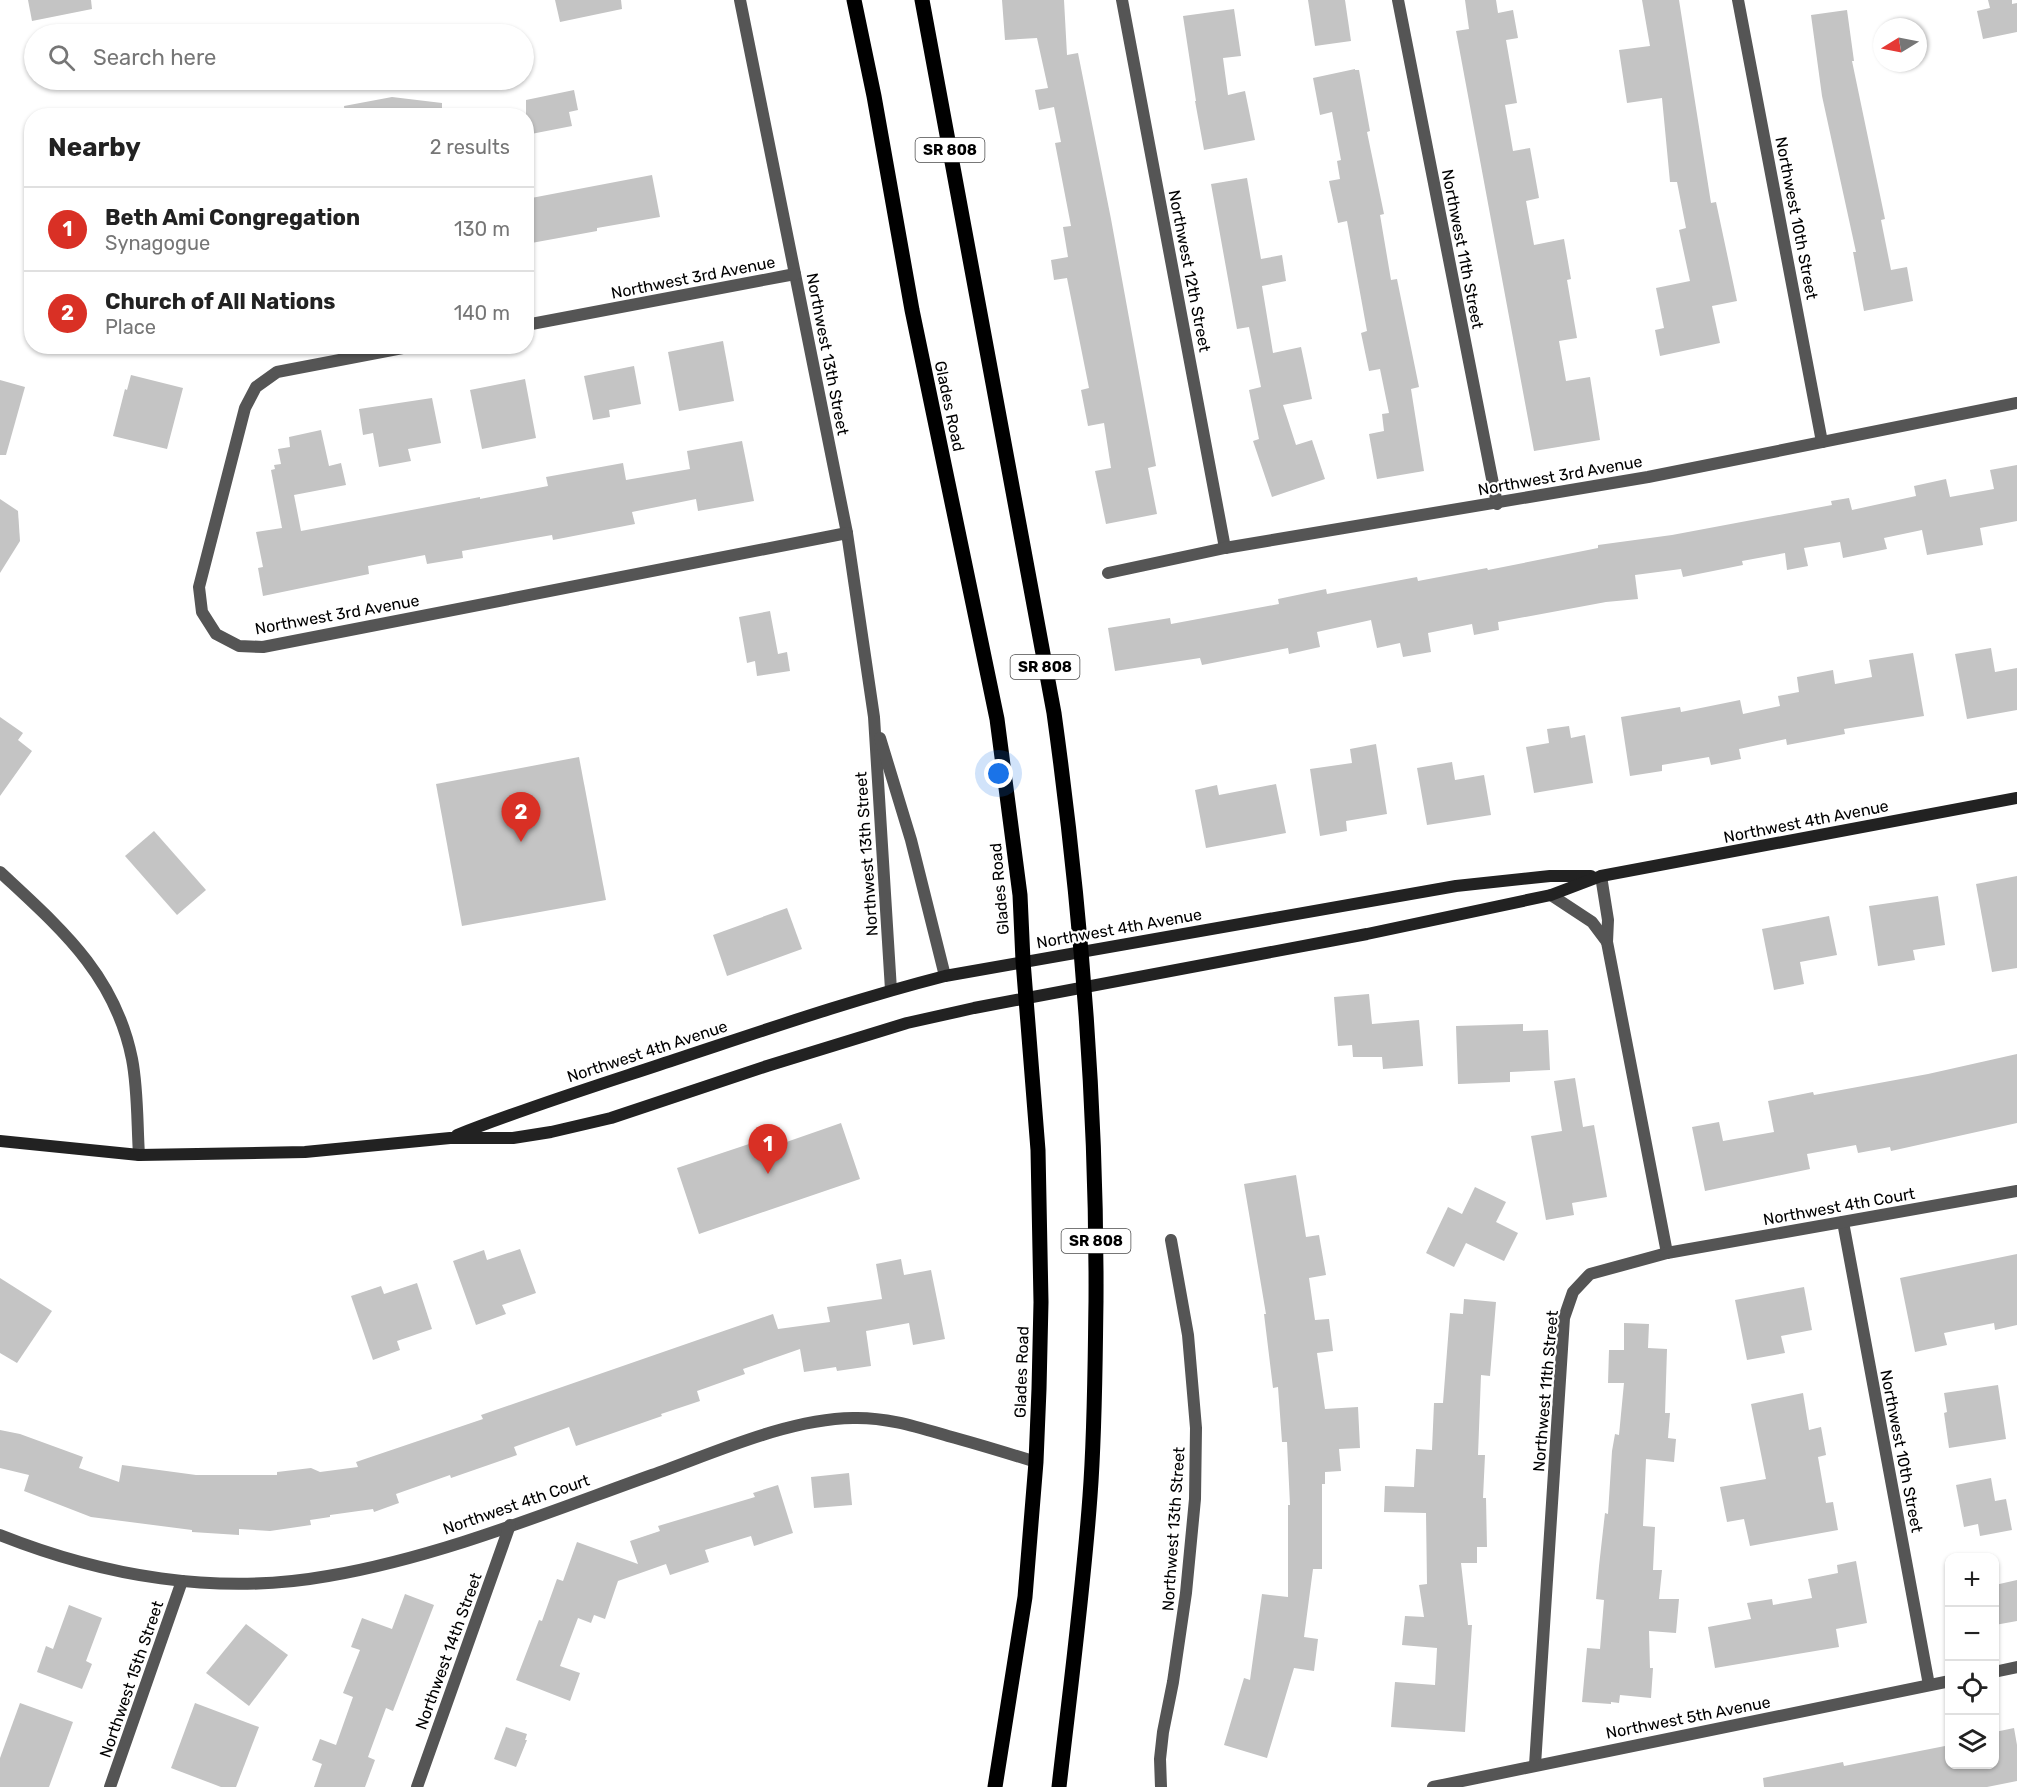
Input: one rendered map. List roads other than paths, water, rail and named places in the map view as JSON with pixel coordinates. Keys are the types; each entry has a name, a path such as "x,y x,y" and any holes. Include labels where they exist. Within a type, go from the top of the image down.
{"main road":[{"name":"Glades Road","path":"854,0 874,96 912,310 997,719 1020,895 1038,1150 1040,1367 1036,1462 1025,1597 995,1787"},
{"name":"SR 808","path":"922,0 1054,713 1070,829 1086,987 1095,1186 1095,1369 1090,1494 1080,1607 1059,1787"}],"street":[{"name":"Northwest 13th Street","path":"740,0 847,533 874,717 891,990"},
{"name":"Northwest 12th Street","path":"1122,0 1225,548"},
{"name":"Northwest 11th Street","path":"1398,0 1497,504"},
{"name":"Northwest 10th Street","path":"1738,0 1822,442"},
{"name":"Northwest 3rd Avenue","path":"534,323 795,274"},
{"name":"Northwest 3rd Avenue","path":"371,354 277,372 256,387 245,408 199,587 202,612 216,634 239,646 263,647 847,533"},
{"name":"Northwest 3rd Avenue","path":"1108,573 1225,548 1648,477 2017,403"},
{"name":"Northwest 13th Street","path":"874,717 911,840 945,976"},
{"name":"Northwest 4th Avenue","path":"0,1141 139,1155 305,1152 450,1138 513,1138 551,1132 611,1118 767,1066 908,1023 1367,934 1551,895 1601,876 2017,798"},
{"path":"0,872 75,945 93,967 111,996 127,1036 133,1061 139,1155"},
{"name":"Northwest 4th Avenue","path":"450,1138 520,1111 891,990 945,976 1456,886 1550,876 1601,876"},
{"path":"1601,876 1608,920 1607,942 1667,1253"},
{"path":"1551,895 1592,922 1607,942"},
{"name":"Northwest 4th Court","path":"1667,1253 2017,1191"},
{"name":"Northwest 10th Street","path":"1843,1222 1929,1685"},
{"name":"Northwest 13th Street","path":"1160,1786 1163,1732 1186,1593 1196,1475 1196,1428 1188,1335 1171,1240"},
{"name":"Northwest 11th Street","path":"1535,1765 1564,1318 1573,1292 1590,1274 1667,1253"},
{"name":"Northwest 4th Court","path":"0,1535 34,1549 139,1576 224,1583 275,1582 325,1577 381,1566 510,1525 781,1430 830,1419 865,1418 908,1425 1036,1462"},
{"name":"Northwest 14th Street","path":"417,1787 510,1525"},
{"name":"Northwest 15th Street","path":"110,1787 182,1581"},
{"path":"1999,1671 2017,1667"},
{"name":"Northwest 5th Avenue","path":"1433,1787 1945,1682"}],"place":[{"name":"Church of All Nations","path":"521,842"},
{"name":"Beth Ami Congregation","path":"768,1174"}]}
